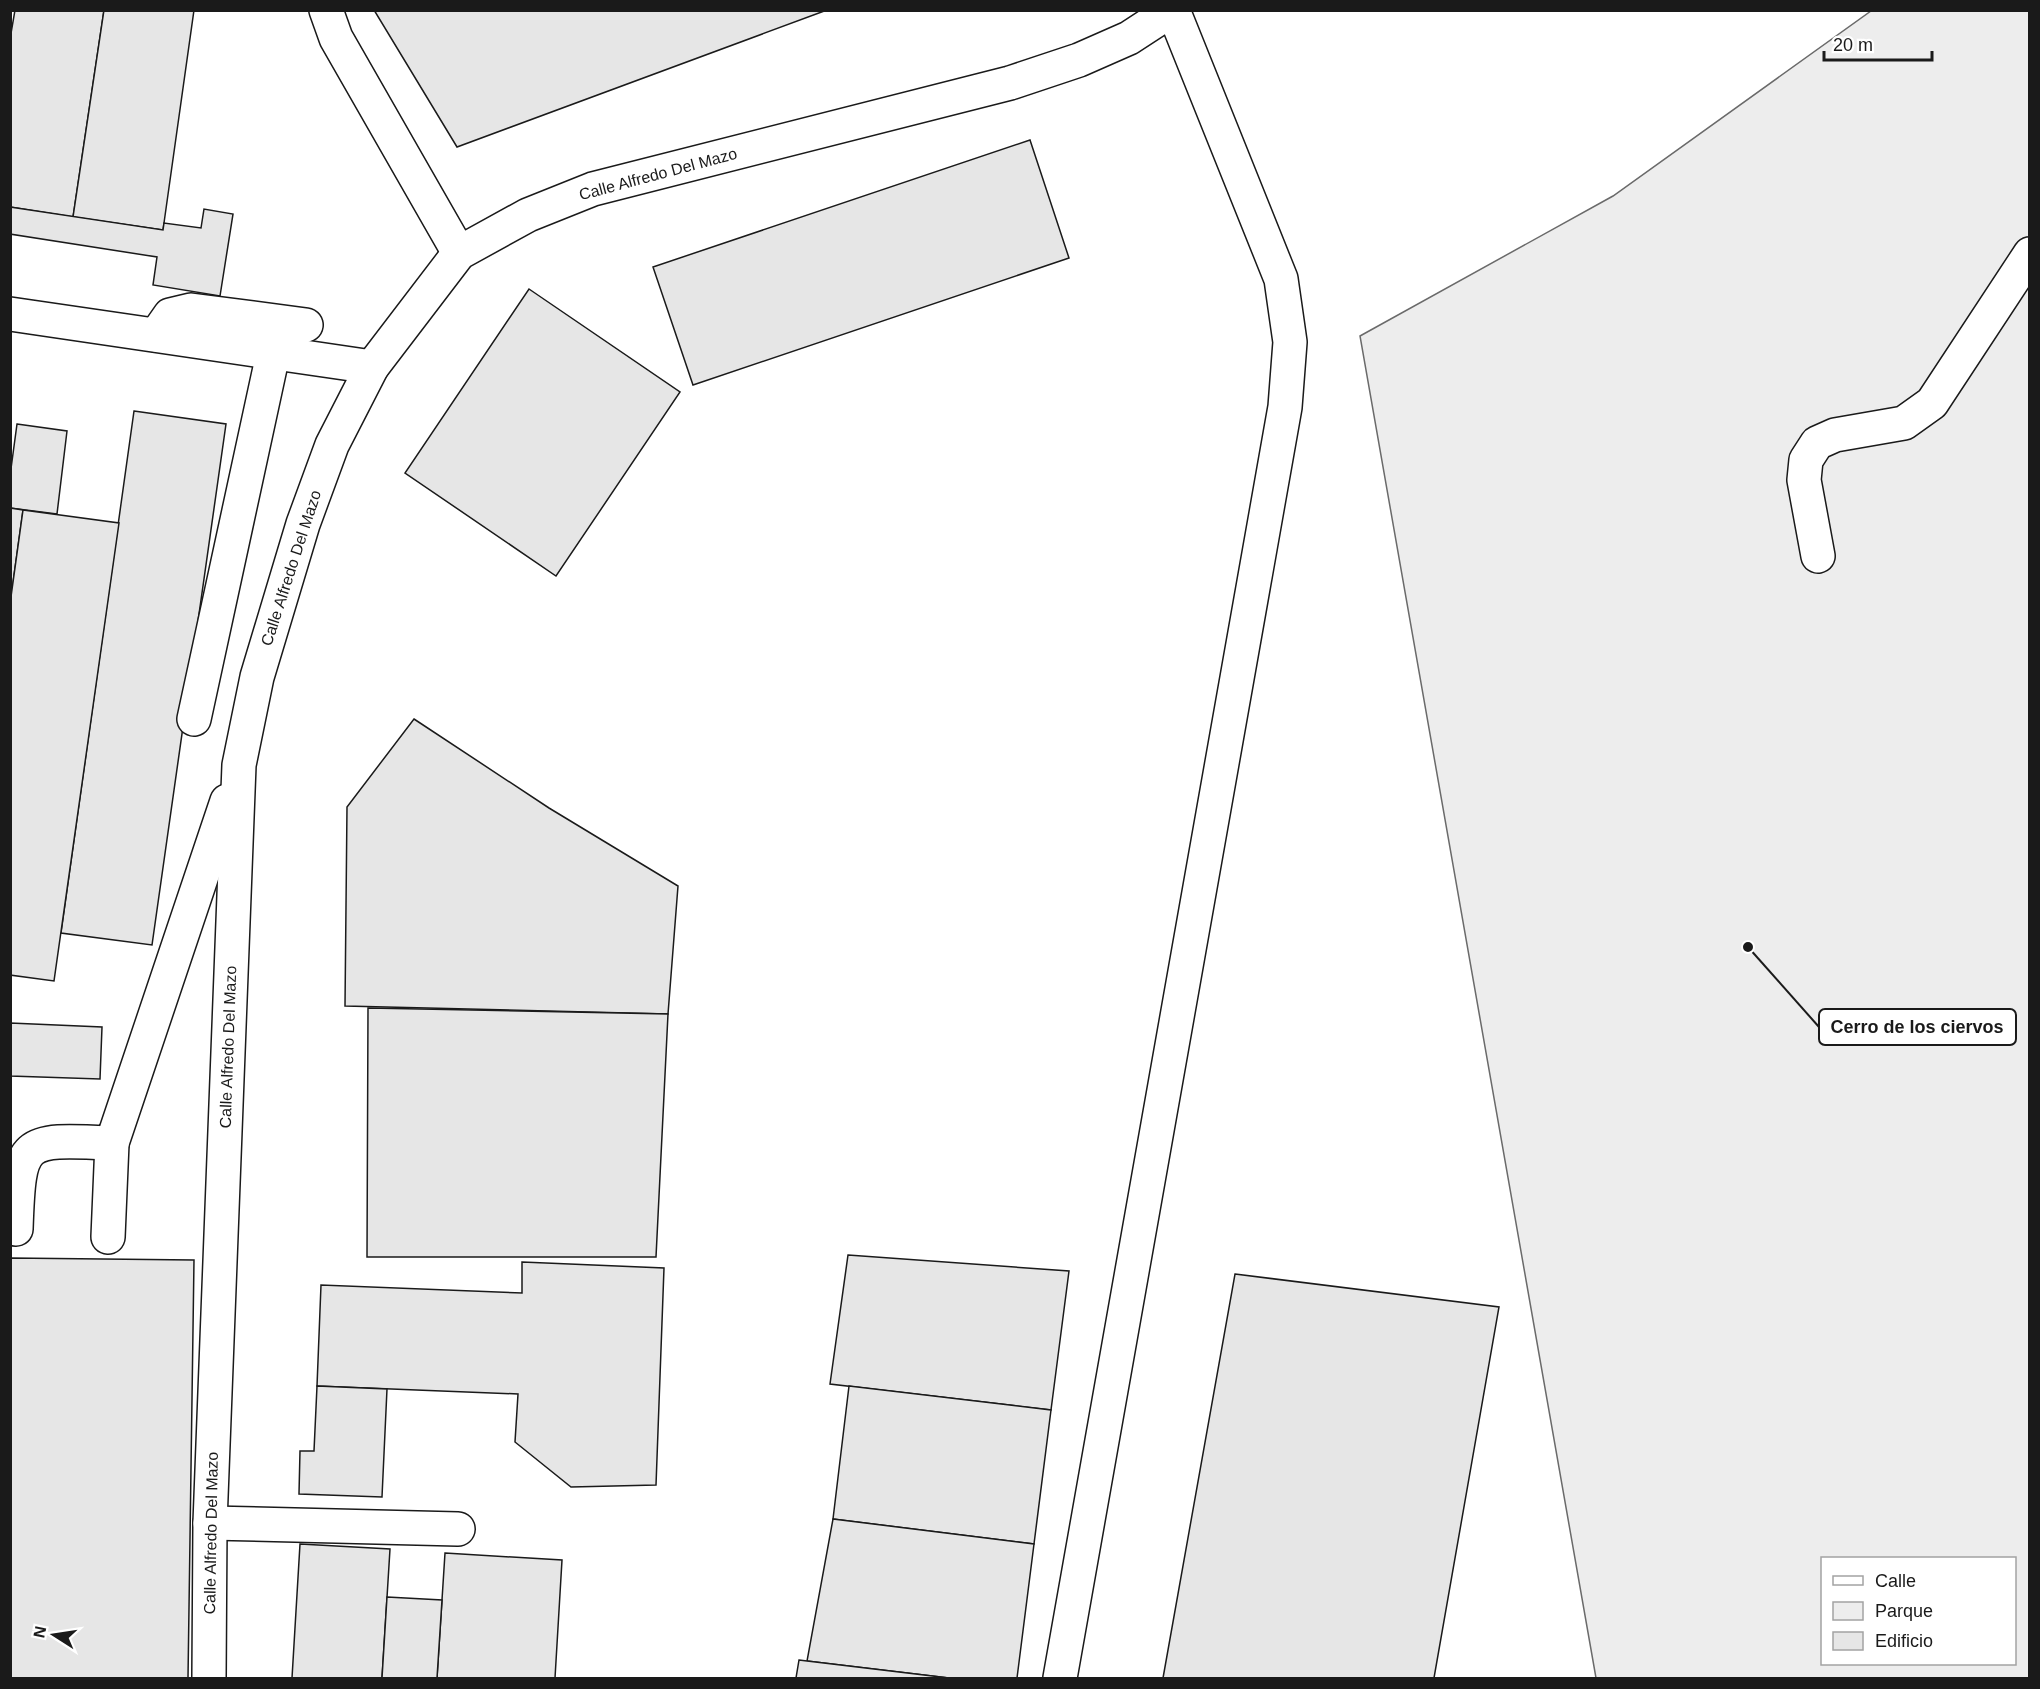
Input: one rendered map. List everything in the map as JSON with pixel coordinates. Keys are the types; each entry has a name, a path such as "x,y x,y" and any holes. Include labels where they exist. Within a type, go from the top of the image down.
{"street":[{"path":"326,10 336,38 459,253"},
{"path":"1060,1678 1283,418 1290,342 1281,279 1172,10"},
{"name":"Calle Alfredo Del Mazo","path":"209,1678 210,1523 239,765 257,677 303,524 332,445 372,367 459,253 528,215 593,189 1010,83 1079,60 1129,38 1172,10"},
{"path":"1818,556 1804,480 1806,459 1817,443 1835,435 1904,423 1932,403 2030,254"},
{"path":"156,335 170,315 191,310 306,325"},
{"path":"10,314 372,367"},
{"path":"194,719 273,354"},
{"path":"108,1237 112,1143 239,765"},
{"path":"16,1229 18,1177 23,1158 38,1144 57,1140 112,1143"},
{"path":"210,1523 458,1528"}],"green space":[{"path":"1871,11 2029,11 2029,1678 1596,1678 1360,336 1613,196"}],"building":[{"path":"15,10 104,10 73,217 10,207 10,39"},
{"path":"104,10 194,10 163,230 73,217"},
{"path":"374,10 827,10 457,147"},
{"path":"1030,140 1069,258 693,385 653,267"},
{"path":"10,207 163,230 164,223 201,228 204,209 233,214 220,296 153,285 157,257 10,234"},
{"path":"529,289 680,392 556,576 405,473"},
{"path":"134,411 226,424 152,945 61,933"},
{"path":"17,424 67,431 57,514 10,508 10,476"},
{"path":"10,508 23,510 10,604"},
{"path":"23,510 119,523 54,981 10,975 10,604"},
{"path":"414,719 549,808 678,886 668,1014 345,1006 347,807"},
{"path":"368,1008 668,1014 656,1257 367,1257"},
{"path":"10,1023 102,1027 100,1079 10,1076"},
{"path":"848,1255 1069,1271 1051,1410 830,1384"},
{"path":"10,1258 194,1260 188,1678 10,1678"},
{"path":"522,1262 664,1268 656,1485 571,1487 515,1442 518,1394 317,1386 321,1285 522,1293"},
{"path":"1235,1274 1499,1307 1434,1678 1163,1678"},
{"path":"317,1386 387,1389 382,1497 299,1494 300,1451 314,1451"},
{"path":"849,1386 1051,1410 1034,1544 833,1519"},
{"path":"833,1519 1034,1544 1017,1678 949,1678 807,1661"},
{"path":"300,1544 390,1549 382,1678 292,1678"},
{"path":"445,1553 562,1560 555,1678 437,1678"},
{"path":"387,1597 442,1600 437,1678 382,1678"},
{"path":"799,1660 807,1661 949,1678 796,1678"}],"place":[{"name":"Cerro de los ciervos","path":"1748,947"}]}
